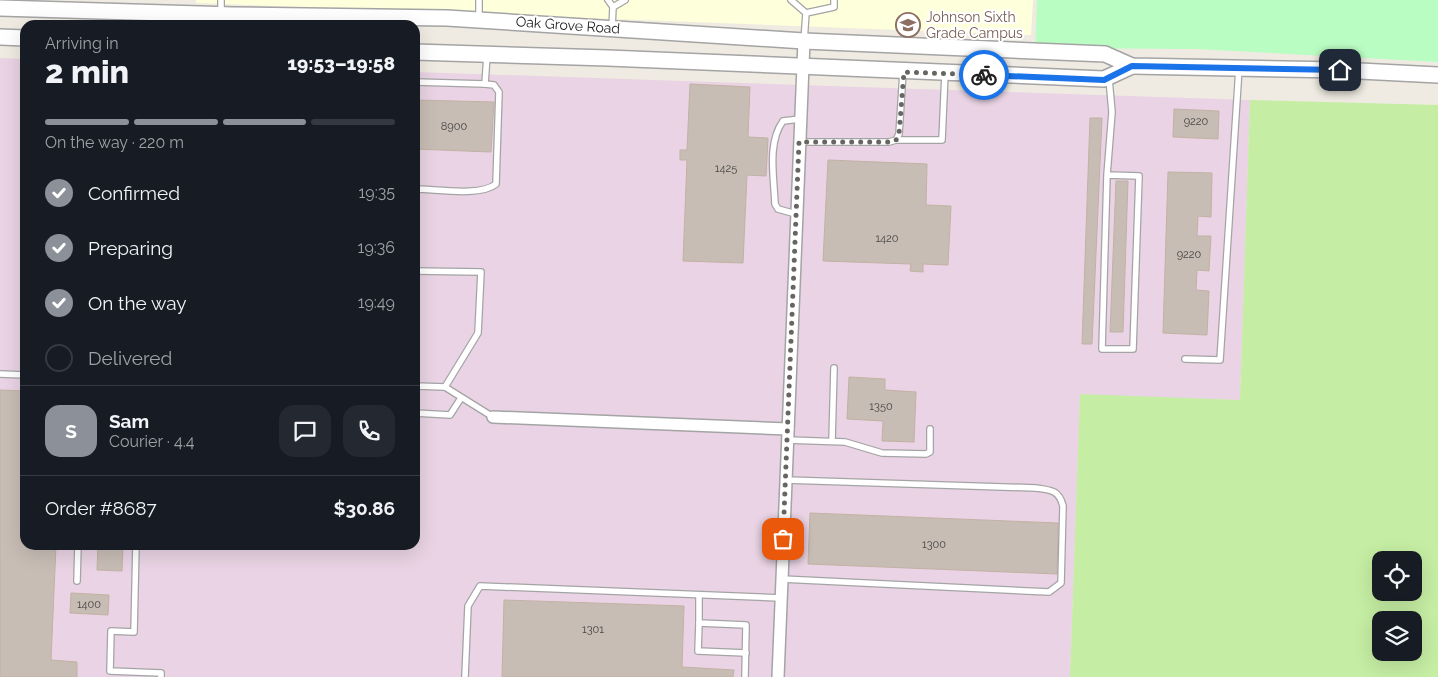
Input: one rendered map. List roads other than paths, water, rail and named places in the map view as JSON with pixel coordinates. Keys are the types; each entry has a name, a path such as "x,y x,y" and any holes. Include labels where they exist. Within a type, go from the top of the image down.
{"street":[{"name":"Oak Grove Road","path":"0,8 46,5 227,14 479,20 804,41 1105,54 1132,66 1438,75"},
{"path":"0,36 20,38"},
{"path":"778,677 804,41"},
{"name":"Oak Grove Road","path":"420,52 487,56 608,58 1104,80 1132,66"},
{"path":"493,417 787,435"}],"lane":[{"path":"479,0 479,20"},
{"path":"608,0 614,7 612,28"},
{"path":"614,7 625,0"},
{"path":"791,0 806,13"},
{"path":"806,13 834,7 834,0"},
{"path":"804,41 806,13"},
{"path":"485,84 487,56"},
{"path":"1185,359 1220,360 1239,68"},
{"path":"896,140 899,134 904,72"},
{"path":"799,142 942,140 945,73"},
{"path":"1107,175 1139,176 1133,349 1102,349 1107,175 1112,112 1109,77"},
{"path":"420,82 494,84 499,92 496,184 489,189 478,191 420,188"},
{"path":"796,214 778,209 775,204 773,161 775,132 783,121 800,119"},
{"path":"420,271 481,272 478,333 444,387"},
{"path":"832,441 834,368"},
{"path":"0,374 20,375"},
{"path":"420,386 444,387 493,417"},
{"path":"420,413 450,415 461,398"},
{"path":"787,435 845,442 882,453 926,454 930,452 930,429"},
{"path":"782,579 1050,592 1061,583 1063,506 1061,497 1054,491 1036,488 786,480"},
{"path":"77,581 78,550"},
{"path":"136,550 134,632 111,631 110,671 161,673 161,677"},
{"path":"465,677 468,606 480,586 781,598"},
{"path":"700,595 698,651 746,652"},
{"path":"699,624 746,625 744,677"}],"place":[{"name":"Johnson Sixth Grade Campus","path":"908,25"}]}
